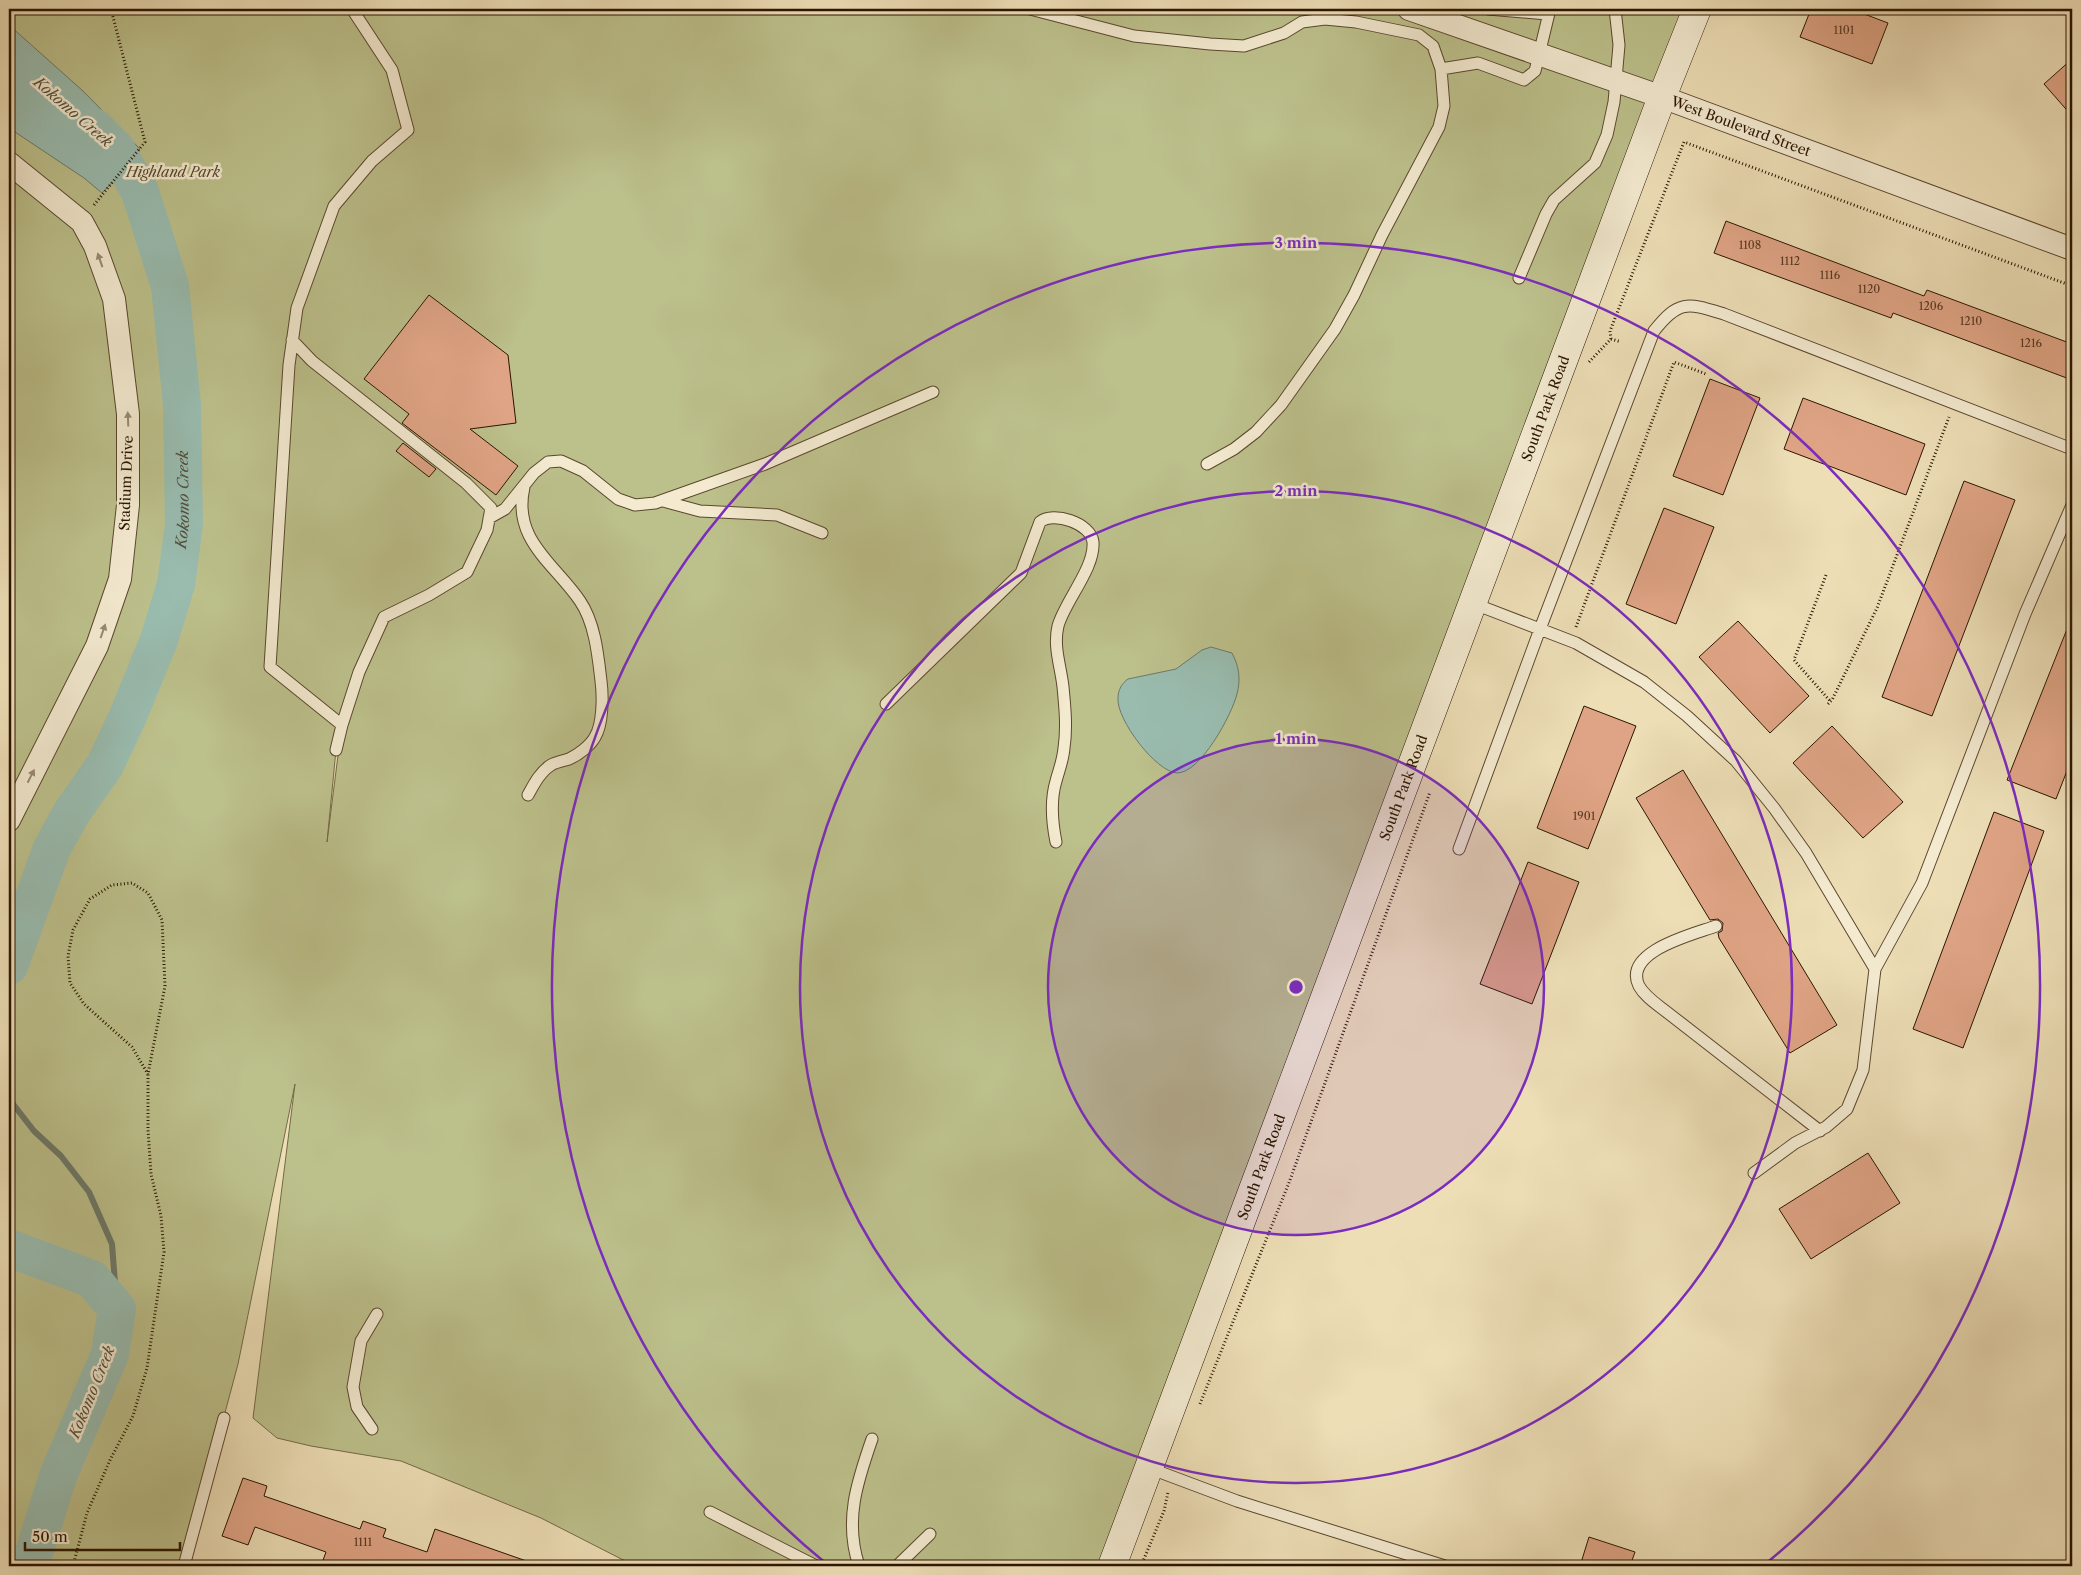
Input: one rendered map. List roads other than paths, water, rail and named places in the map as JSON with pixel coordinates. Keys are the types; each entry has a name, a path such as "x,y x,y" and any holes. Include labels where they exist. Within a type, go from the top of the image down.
{"street":[{"name":"West Boulevard Street","path":"1409,9 1662,97 2072,249"},
{"name":"South Park Road","path":"1112,1566 1160,1473 1472,603 1662,97 1697,9"},
{"name":"Stadium Drive","path":"9,163 82,222 102,264 114,299 128,414 128,505 120,579 97,646 9,820"}],"lane":[{"path":"342,725 270,668 289,365 297,308 334,206 372,161 408,130 392,70 352,9"},
{"path":"1030,9 1134,36 1244,46 1278,36 1302,22 1325,19 1356,22 1420,35 1433,46 1441,69 1444,106 1439,127 1431,146 1382,236 1354,295 1335,329 1281,405 1256,432 1234,449 1207,464"},
{"path":"1441,69 1478,63 1524,80 1535,71 1549,12 1488,9"},
{"path":"1519,278 1546,214 1554,200 1595,163 1607,135 1614,102 1619,45 1615,9"},
{"path":"1459,849 1540,629 1654,331 1668,313 1682,306 1698,306 1724,314 2072,449"},
{"path":"292,340 312,361 466,483 490,508 488,530 467,572 384,617 359,672 336,750"},
{"path":"489,518 505,509 534,473 548,462 561,462 583,471 618,499 635,506 663,501 765,464 933,392"},
{"path":"524,485 520,501 522,517 529,537 544,560 581,602 592,626 599,662 603,702 596,736 585,748 570,758 551,765 538,777 528,795"},
{"path":"663,501 700,511 777,515 822,533"},
{"path":"1754,1173 1795,1143 1826,1127 1847,1108 1863,1070 1875,969 1922,883 2025,614 2072,505"},
{"path":"886,704 1021,573 1040,522 1045,517 1056,517 1072,522 1086,530 1093,540 1093,551 1080,582 1064,611 1058,628 1056,645 1064,691 1065,746 1053,799 1052,821 1056,842"},
{"path":"1472,603 1571,641 1644,682 1687,716 1736,761 1774,808 1806,852 1875,969"},
{"path":"1716,926 1648,954 1641,963 1637,973 1639,985 1647,996 1668,1013 1820,1131"},
{"path":"372,1429 357,1407 353,1387 361,1341 377,1314"},
{"path":"184,1566 224,1418"},
{"path":"859,1566 852,1533 853,1510 856,1486 872,1438"},
{"path":"1160,1473 1237,1501 1445,1566"},
{"path":"710,1512 816,1566"},
{"path":"897,1566 930,1534"}],"water":[{"name":"Kokomo Creek","path":"9,25 83,91 140,149 126,168 102,193 84,178 9,128"},
{"path":"1211,647 1232,653 1238,668 1239,678 1234,703 1222,728 1205,753 1196,763 1186,770 1177,773 1159,764 1130,731 1119,707 1118,698 1120,690 1128,679 1176,669 1202,650"}],"waterway":[{"name":"Kokomo Creek","path":"9,966 52,848 72,812 105,765 128,716 159,640 176,584 184,524 182,405 170,286 140,192 116,149 94,127"},
{"path":"9,1094 13,1104 34,1131 61,1156 89,1192 112,1244 117,1309"},
{"name":"Kokomo Creek","path":"9,1248 92,1279 117,1309 110,1354 58,1476 30,1566"}],"park label":[{"name":"Highland Park","path":"173,172"}]}
